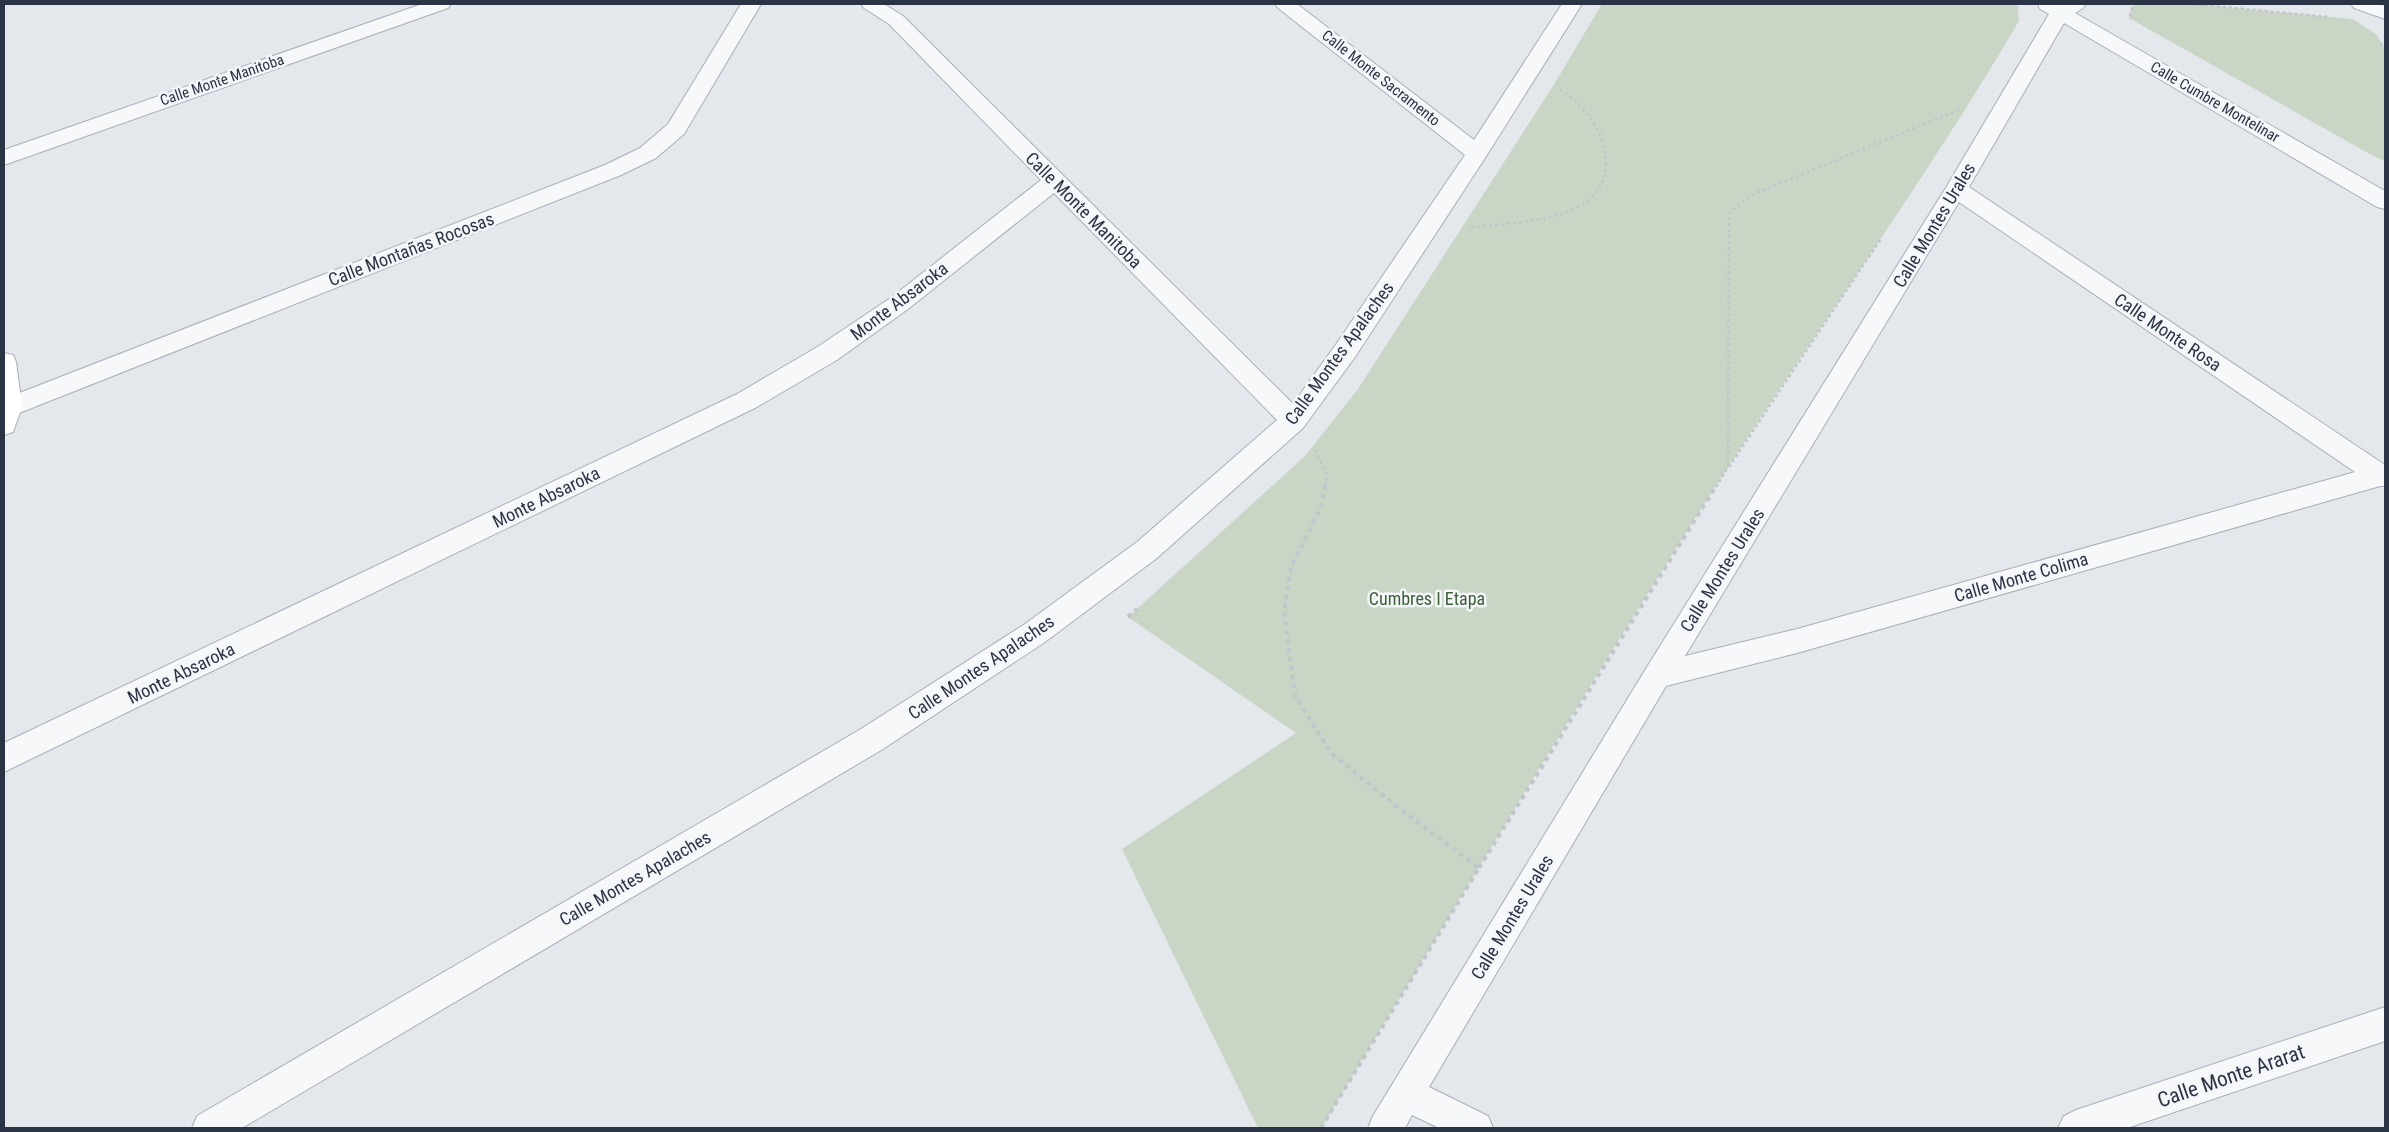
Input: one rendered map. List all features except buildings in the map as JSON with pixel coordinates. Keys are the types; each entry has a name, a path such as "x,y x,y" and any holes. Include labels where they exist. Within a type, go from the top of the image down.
{"main road":[{"path":"4,362 5,414"}],"street":[{"name":"Calle Monte Manitoba","path":"4,158 441,4"},
{"name":"Calle Montañas Rocosas","path":"5,414 613,170 648,153 676,129 751,4"},
{"name":"Calle Monte Manitoba","path":"871,4 896,20 1054,181 1294,420"},
{"name":"Calle Monte Sacramento","path":"1285,4 1477,153"},
{"name":"Calle Montes Apalaches","path":"209,1128 872,739 1035,633 1147,550 1294,420 1346,350 1477,153 1572,4"},
{"path":"2361,4 2385,13"},
{"name":"Calle Montes Urales","path":"1385,1128 1656,676 1956,189 2060,7"},
{"name":"Calle Cumbre Montelinar","path":"2060,7 2385,201"},
{"name":"Monte Absaroka","path":"4,758 746,401 828,353 900,303 1054,181"},
{"name":"Calle Monte Rosa","path":"1956,189 2383,476"},
{"name":"Calle Monte Colima","path":"1656,676 1797,641 2383,476"},
{"name":"Calle Monte Ararat","path":"2076,1128 2385,1024"},
{"path":"1406,1094 1476,1128"}],"path":[{"path":"2193,4 2334,17"},
{"path":"2377,35 2385,50"},
{"path":"1728,468 1729,213 1752,194 1969,106"},
{"path":"1321,1128 1479,868 1728,468 1887,229"},
{"path":"1313,446 1327,476 1321,507 1291,567 1284,611 1295,696 1331,753 1391,802 1479,868"}],"green space":[{"name":"Cumbres I Etapa","path":"1602,4 2015,4 2018,6 2019,21 1913,190 1728,467 1624,631 1321,1128 1258,1128 1122,849 1296,733 1128,617 1305,456 1358,389 1553,86"},
{"path":"2133,4 2193,4 2353,19 2377,35 2385,50 2385,161 2129,18"}]}
